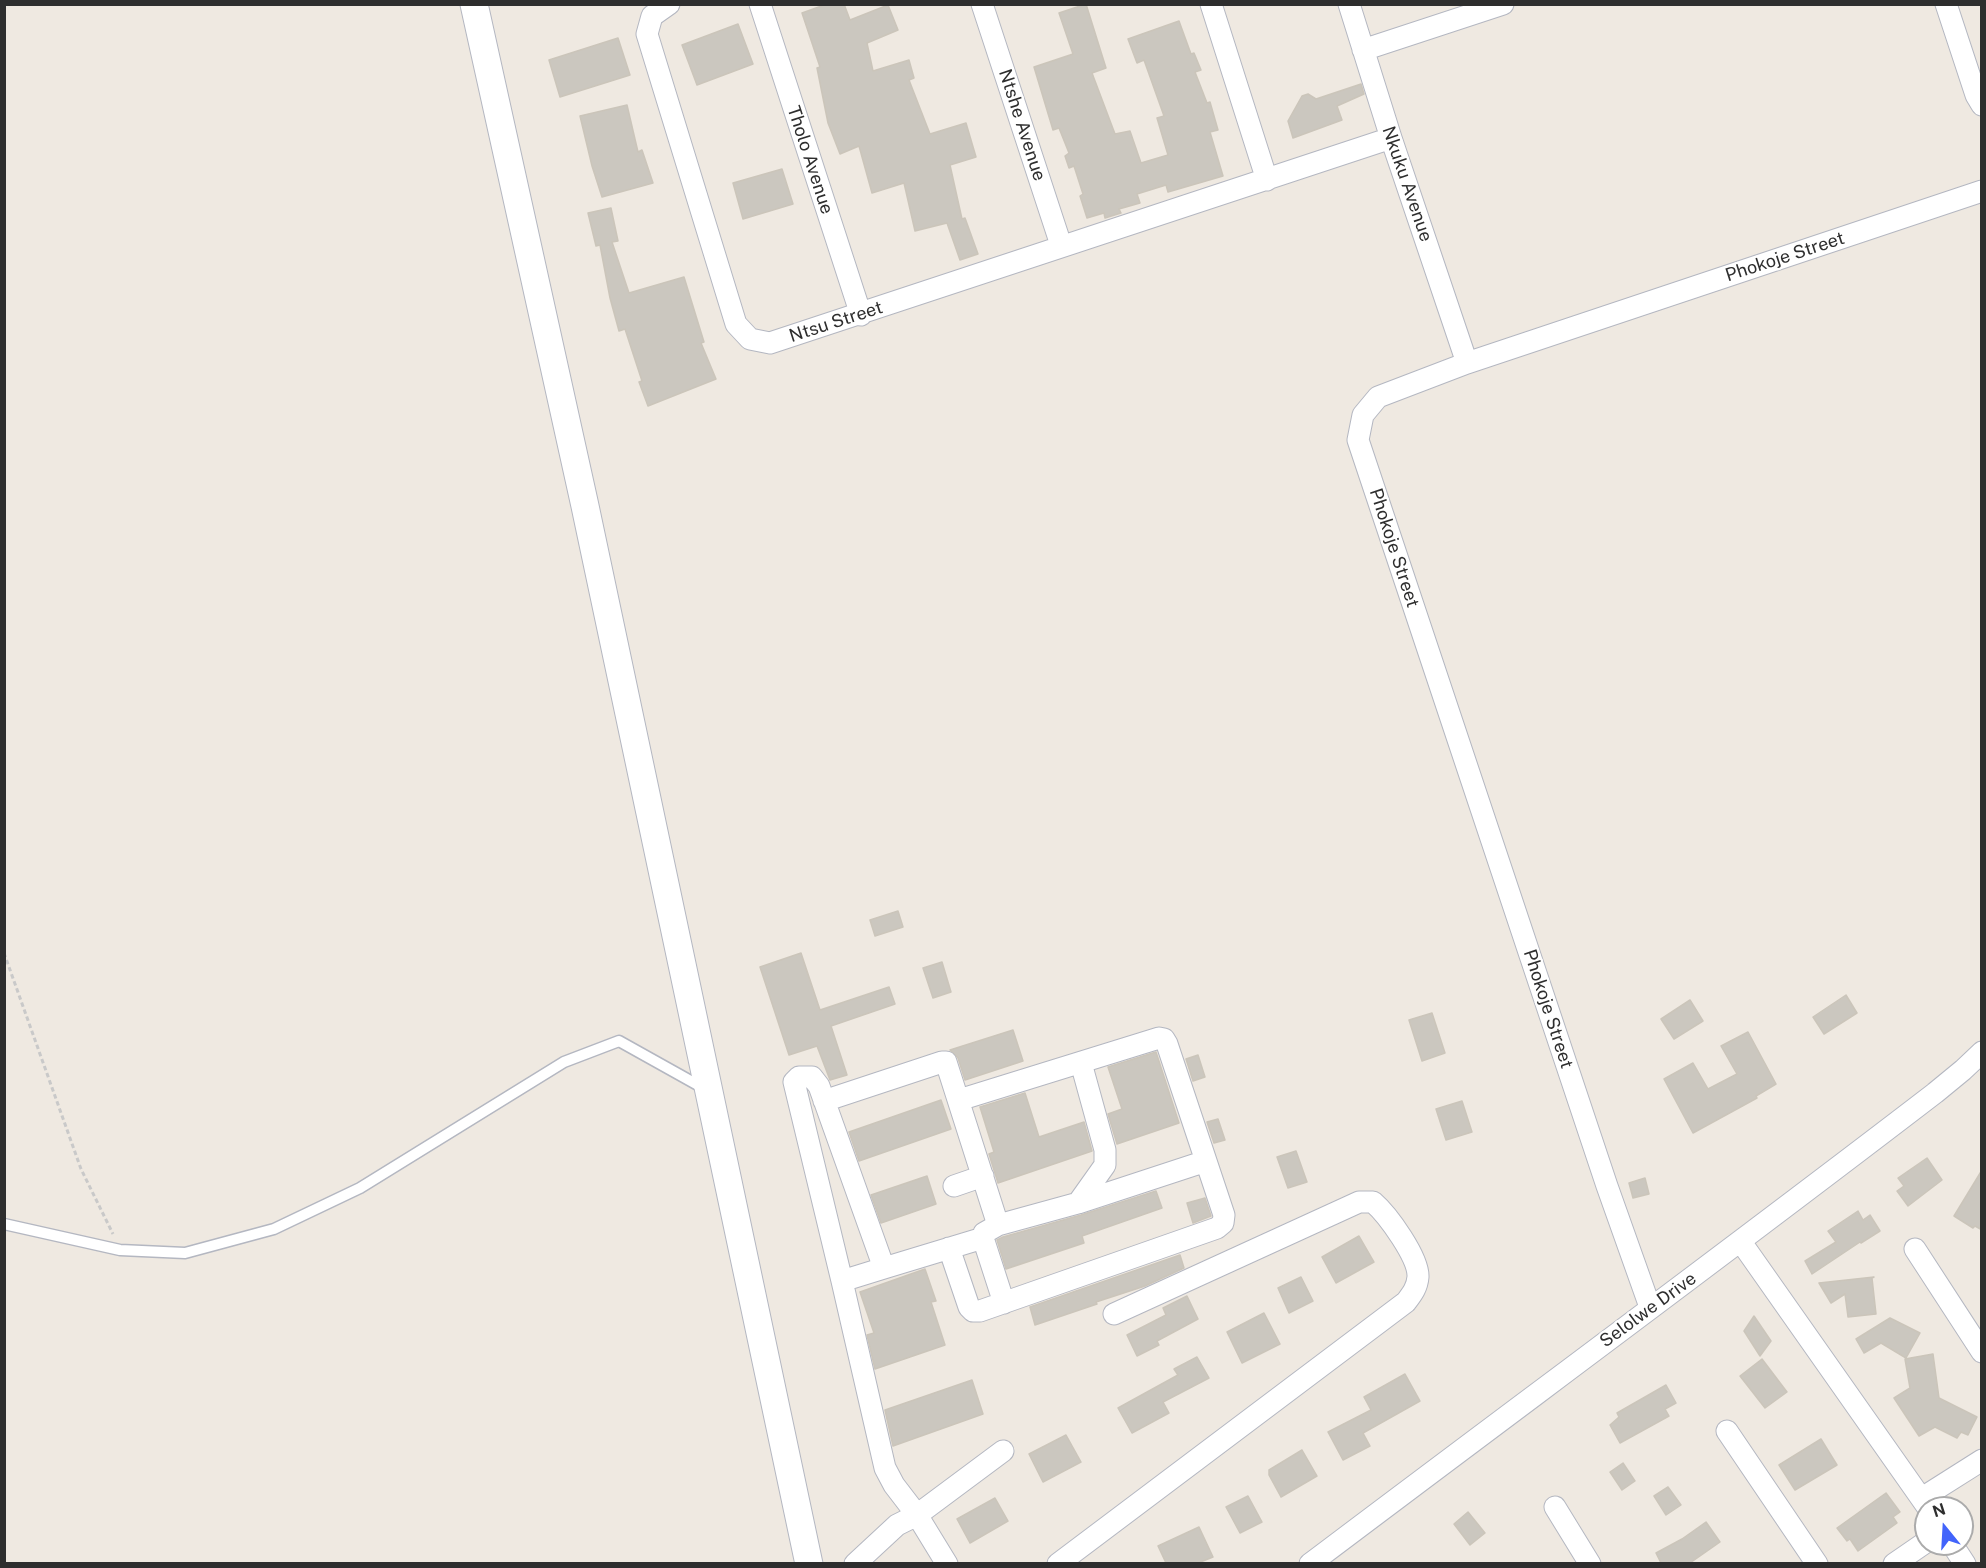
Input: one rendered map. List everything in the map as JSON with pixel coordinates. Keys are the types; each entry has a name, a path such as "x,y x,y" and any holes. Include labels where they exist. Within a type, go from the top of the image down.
{"street":[{"path":"474,4 585,506 809,1563"},
{"name":"Ntsu Street","path":"669,4 652,16 647,34 736,324 750,339 770,343 861,315 1061,245 1391,138"},
{"name":"Tholo Avenue","path":"760,4 861,315"},
{"name":"Ntshe Avenue","path":"982,4 1061,245"},
{"path":"1212,4 1267,180"},
{"name":"Nkuku Avenue","path":"1349,4 1391,138 1467,363"},
{"path":"1946,4 1976,95 1982,105"},
{"path":"1363,50 1492,6"},
{"name":"Phokoje Street","path":"1650,1307 1603,1175 1358,440 1363,415 1378,397 1467,363 1982,191"},
{"path":"949,1248 969,1307 973,1311 980,1311 1217,1228 1223,1223 1224,1215 1164,1039 1159,1038 959,1100"},
{"name":"Selolwe Drive","path":"1310,1563 1650,1307 1741,1242 1935,1094 1982,1052"},
{"path":"824,1101 946,1062 984,1176 990,1231 1004,1303"},
{"path":"1078,1203 1105,1165 1105,1150 1081,1063"},
{"path":"884,1268 819,1086 812,1077 799,1077 794,1082 885,1468 947,1563"},
{"path":"842,1281 949,1248 990,1231 1206,1161"},
{"path":"818,1183 850,1172"},
{"path":"954,1186 984,1176"},
{"path":"1058,1563 1406,1302 1416,1288 1418,1276 1416,1263 1383,1211 1373,1202 1359,1202 1114,1314"},
{"path":"1741,1242 1920,1496"},
{"path":"1915,1249 1982,1352"},
{"path":"1727,1431 1817,1563"},
{"path":"855,1563 897,1525 916,1515 1004,1451"},
{"path":"1934,1496 1982,1460"},
{"path":"1555,1507 1590,1563"},
{"path":"1894,1563 1914,1550"}],"lane":[{"path":"4,1224 120,1250 185,1253 274,1229 360,1188 564,1062 619,1041 708,1091"}],"path":[{"path":"4,953 81,1169 120,1250"}],"building":[{"path":"827,4 844,4 850,20 888,5 898,30 867,43 873,71 909,60 914,78 909,80 930,134 966,123 976,157 950,165 962,219 965,218 978,254 960,260 947,223 915,231 904,183 872,193 859,146 840,154 828,123 817,68 820,67 802,13"},
{"path":"1086,4 1106,68 1092,73 1115,134 1130,131 1141,163 1168,155 1157,118 1164,116 1144,60 1137,63 1128,39 1179,21 1191,54 1194,53 1201,70 1195,72 1207,103 1210,102 1218,130 1210,132 1223,176 1168,192 1166,185 1137,194 1140,203 1119,209 1121,213 1105,218 1104,213 1087,218 1080,196 1083,194 1074,166 1069,168 1065,156 1069,153 1059,128 1053,130 1034,67 1073,54 1059,13"},
{"path":"738,24 753,64 697,85 682,45"},
{"path":"618,38 630,75 560,97 549,60"},
{"path":"1361,84 1364,94 1337,106 1342,120 1293,138 1288,121 1302,96 1308,94 1316,99"},
{"path":"627,105 638,152 642,150 653,183 602,197 580,116"},
{"path":"782,169 793,204 743,219 733,183"},
{"path":"611,208 618,241 612,242 629,293 684,277 704,342 701,343 716,379 648,406 625,329 619,331 600,245 596,246 588,213"},
{"path":"898,911 903,927 875,936 870,920"},
{"path":"801,953 820,1010 889,987 895,1004 831,1026 847,1075 830,1080 817,1046 789,1055 760,967"},
{"path":"942,962 951,992 933,998 923,968"},
{"path":"1846,995 1857,1013 1824,1034 1813,1017"},
{"path":"1690,1000 1703,1021 1674,1039 1661,1019"},
{"path":"1432,1013 1445,1053 1422,1061 1409,1020"},
{"path":"1013,1030 1023,1061 965,1080 958,1058 950,1050"},
{"path":"1748,1032 1776,1084 1756,1096 1757,1098 1693,1133 1664,1079 1693,1063 1708,1089 1737,1074 1721,1046"},
{"path":"1156,1052 1179,1123 1117,1144 1108,1114 1122,1109 1108,1067"},
{"path":"1198,1055 1205,1077 1193,1081 1186,1059"},
{"path":"1025,1093 1039,1137 1084,1122 1092,1151 998,1183 989,1154 994,1152 980,1107"},
{"path":"941,1100 951,1129 859,1161 849,1132"},
{"path":"1462,1101 1472,1132 1446,1140 1436,1109"},
{"path":"1218,1119 1225,1140 1214,1143 1207,1122"},
{"path":"1296,1151 1307,1182 1288,1188 1277,1157"},
{"path":"1927,1158 1942,1180 1908,1206 1897,1191 1904,1186 1898,1178"},
{"path":"1982,1170 1982,1230 1975,1226 1973,1228 1954,1216"},
{"path":"927,1176 936,1204 881,1223 871,1195"},
{"path":"1645,1178 1649,1194 1633,1198 1629,1183"},
{"path":"1156,1191 1162,1208 1082,1236 1084,1243 1006,1269 997,1240"},
{"path":"1205,1198 1211,1216 1193,1223 1187,1203"},
{"path":"1858,1211 1863,1220 1870,1215 1880,1231 1812,1274 1805,1261 1836,1242 1828,1231"},
{"path":"1359,1236 1374,1262 1336,1283 1322,1257"},
{"path":"1180,1255 1184,1268 1145,1286 1035,1325 1030,1307"},
{"path":"925,1269 936,1301 931,1302 945,1345 875,1369 867,1335 874,1333 860,1292"},
{"path":"1301,1277 1313,1301 1289,1313 1278,1288"},
{"path":"1874,1277 1872,1278 1876,1314 1848,1317 1845,1294 1831,1303 1819,1283"},
{"path":"1187,1296 1198,1319 1157,1341 1159,1345 1137,1356 1127,1335 1166,1315 1163,1308"},
{"path":"1264,1313 1280,1344 1242,1363 1227,1332"},
{"path":"1754,1316 1771,1341 1760,1356 1744,1331"},
{"path":"1890,1318 1920,1333 1906,1358 1881,1343 1864,1353 1856,1339"},
{"path":"1933,1354 1939,1398 1977,1417 1968,1435 1961,1432 1957,1438 1935,1427 1919,1436 1894,1398 1910,1388 1905,1359"},
{"path":"1197,1357 1209,1378 1163,1402 1169,1413 1132,1433 1118,1408 1178,1375 1174,1369"},
{"path":"1762,1359 1787,1392 1765,1408 1740,1376"},
{"path":"1405,1374 1420,1401 1363,1433 1370,1446 1343,1460 1328,1432 1371,1410 1364,1397"},
{"path":"972,1380 983,1414 893,1446 885,1410"},
{"path":"1666,1385 1676,1403 1665,1409 1669,1416 1620,1443 1610,1425 1619,1417 1617,1413"},
{"path":"1066,1435 1081,1462 1043,1482 1029,1454"},
{"path":"1821,1439 1837,1465 1795,1490 1779,1465"},
{"path":"1302,1450 1317,1476 1281,1497 1269,1475 1269,1470"},
{"path":"1623,1463 1635,1481 1622,1490 1610,1472"},
{"path":"1668,1487 1681,1505 1666,1515 1654,1496"},
{"path":"1886,1493 1900,1512 1893,1517 1897,1523 1858,1551 1850,1539 1847,1541 1837,1528"},
{"path":"1248,1496 1262,1522 1240,1533 1226,1507"},
{"path":"995,1498 1008,1521 970,1543 957,1519"},
{"path":"1468,1512 1485,1533 1470,1545 1454,1524"},
{"path":"1706,1522 1720,1542 1690,1563 1661,1563 1656,1553 1682,1539"},
{"path":"1199,1527 1213,1557 1198,1563 1166,1563 1158,1546"}]}
